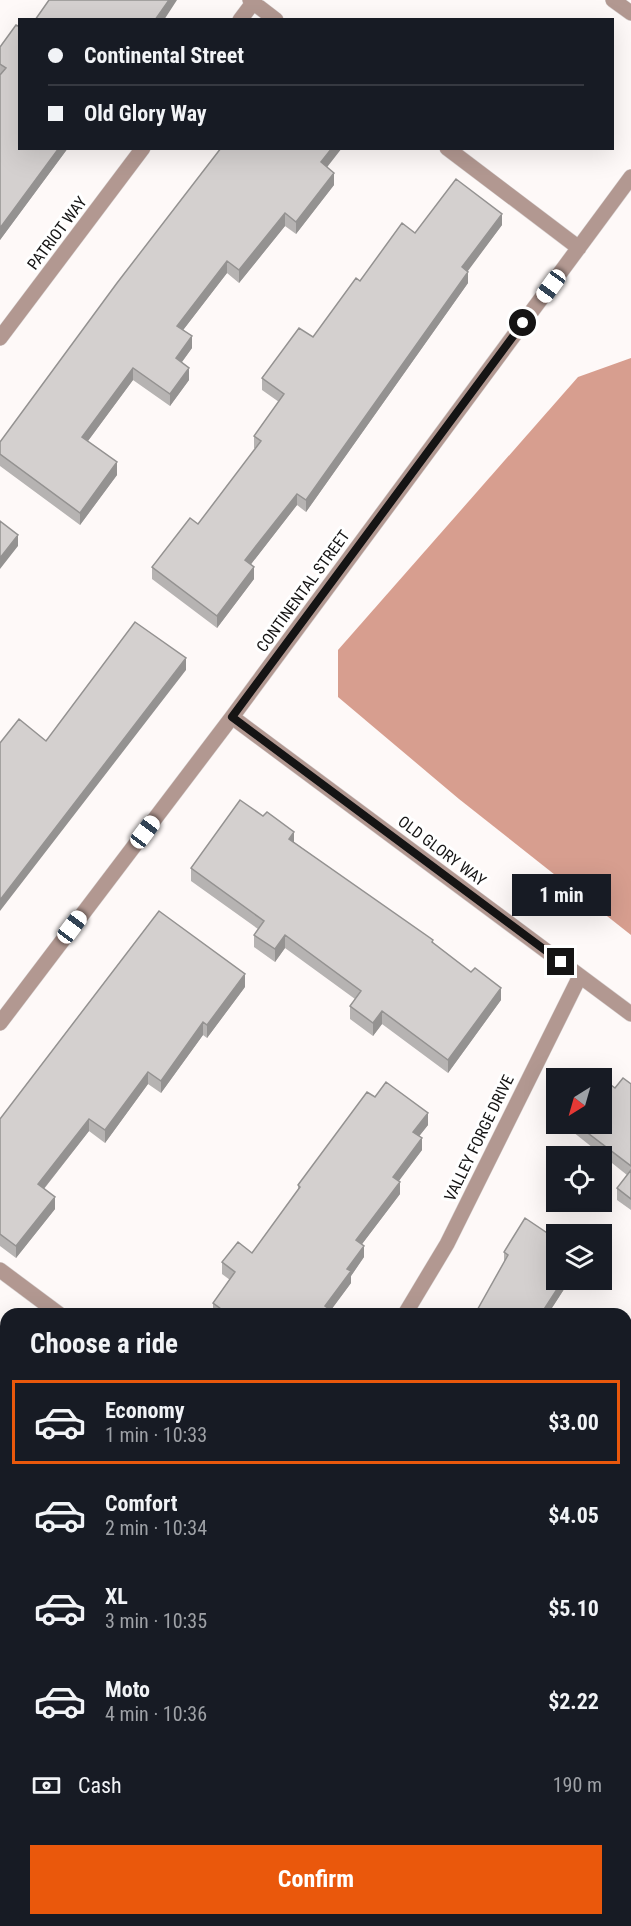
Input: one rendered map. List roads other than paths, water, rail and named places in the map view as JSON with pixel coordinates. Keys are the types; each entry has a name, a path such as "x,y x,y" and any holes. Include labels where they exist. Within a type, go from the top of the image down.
{"street":[{"path":"613,0 631,13"},
{"path":"241,18 252,1 273,18"},
{"name":"PATRIOT WAY","path":"0,338 141,150"},
{"path":"450,150 579,248"},
{"name":"CONTINENTAL STREET","path":"0,1023 232,717 630,182"},
{"name":"OLD GLORY WAY","path":"232,717 631,1014"},
{"name":"VALLEY FORGE DRIVE","path":"409,1308 447,1244 580,976"},
{"path":"0,1270 51,1308"}]}
